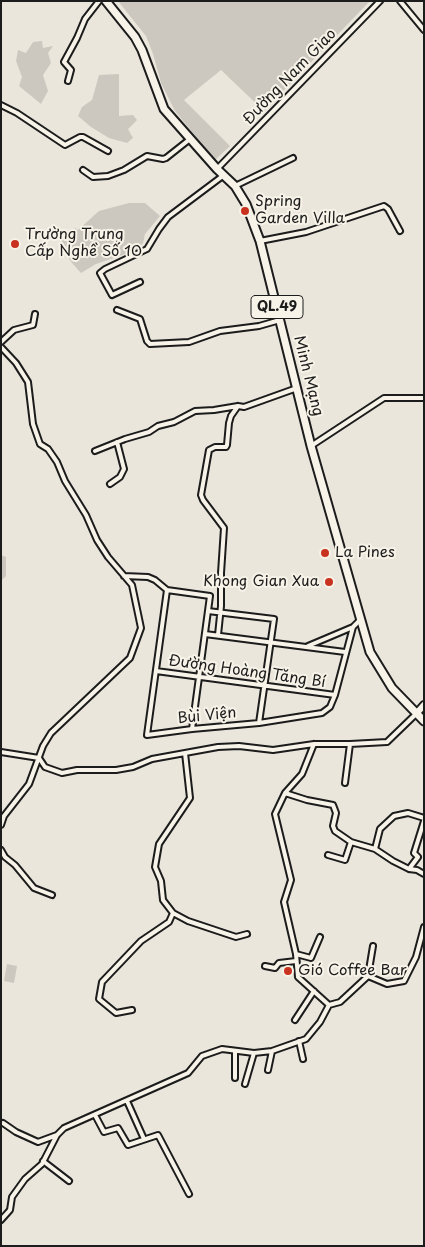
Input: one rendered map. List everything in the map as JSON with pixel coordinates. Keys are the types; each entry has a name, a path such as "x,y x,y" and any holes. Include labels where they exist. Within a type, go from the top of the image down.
{"highway":[{"name":"Minh Mạng","path":"106,1 135,37 142,50 164,109 216,169 235,186 246,204 260,241 312,446 370,652 392,688 416,714"},
{"name":"QL.49","path":"416,714 423,720"}],"main road":[{"path":"416,714 424,705"}],"street":[{"path":"68,81 72,70 64,62 85,19 99,1"},
{"name":"Đường Nam Giao","path":"216,169 380,1"},
{"path":"400,1 424,30"},
{"path":"1,105 17,113 65,145 83,137 108,151"},
{"path":"83,170 93,177 108,176 124,170 147,156 166,158 190,139"},
{"path":"235,186 293,158"},
{"path":"140,282 112,295 100,273 147,250 158,229 170,214 224,175"},
{"path":"260,241 306,232 384,206 388,209 400,231"},
{"path":"117,310 140,319 147,341 150,344 189,342 220,330 258,326 280,320"},
{"path":"1,342 14,330 33,326 36,314"},
{"path":"1,347 16,363 28,382 33,424 40,444 53,455 65,481 86,515 97,540 108,557 132,585 141,628 130,658 51,733 43,746 29,784 4,816 1,825"},
{"path":"95,452 117,442 149,432 158,426 174,422 195,411 250,406 298,388"},
{"path":"312,446 384,398 424,398"},
{"path":"218,635 224,528 203,500 202,494 209,450 227,445 231,416 238,406"},
{"path":"110,484 120,477 124,468 117,442"},
{"path":"124,576 148,577 167,590 210,596 192,728"},
{"name":"Bùi Viện","path":"167,590 147,735 322,713 330,707 335,696 353,627"},
{"path":"208,611 274,620 259,722"},
{"path":"306,647 353,627 361,619"},
{"path":"205,634 345,652"},
{"name":"Đường Hoàng Tăng Bí","path":"156,671 335,696"},
{"path":"40,758 45,768 62,773 77,770 116,770 133,767 152,759 239,746 273,750 314,744 387,742 416,714"},
{"path":"314,744 302,774 285,793 275,814 291,880 284,902 296,954 298,977 329,1005"},
{"path":"345,783 350,744"},
{"path":"1,752 40,758"},
{"path":"185,753 190,798 159,844 155,867 161,881 163,900 173,913 188,921 236,937 247,934"},
{"path":"285,793 333,805 336,813 333,826 335,831 352,842 375,848 383,855 409,869 417,870 424,874"},
{"path":"375,848 380,829 394,816 408,813 424,818"},
{"path":"409,869 418,857 414,853 424,821"},
{"path":"328,855 345,860 352,842"},
{"path":"1,850 5,857 15,864 34,888 52,895"},
{"path":"132,1010 116,1013 99,999 102,982 141,941 169,922 173,913"},
{"path":"368,976 387,984 404,981 416,957 424,927"},
{"path":"296,954 311,958 320,937"},
{"path":"3,1123 16,1132 38,1142 56,1135 64,1128 188,1073 202,1056 222,1049 254,1053 272,1051 306,1039 320,1022 329,1005 340,1002 368,976 373,946"},
{"path":"264,966 275,968 280,963 296,961"},
{"path":"295,1020 314,992"},
{"path":"299,1042 303,1059"},
{"path":"235,1051 235,1078"},
{"path":"268,1070 272,1051"},
{"path":"245,1084 254,1053"},
{"path":"127,1101 144,1139"},
{"path":"95,1114 104,1132 118,1128 128,1145 158,1135 189,1194"},
{"path":"1,1220 10,1210 12,1197 25,1179 43,1161 56,1135"},
{"path":"43,1161 69,1181"}],"shaded area":[{"path":"118,1 370,1 264,111 221,70 184,100 230,146 215,160 175,111 161,83 146,36"},
{"path":"42,41 43,48 53,46 48,53 51,63 43,75 48,91 41,104 19,86 22,77 16,61 18,50 26,53 33,42"},
{"path":"119,74 119,116 133,115 137,120 128,129 133,138 127,143 109,138 78,116 82,107 92,100 99,75"},
{"path":"129,203 145,203 160,216 145,234 143,243 137,250 96,264 81,273 63,250 62,239 75,228 78,230 99,211"},
{"path":"1,555 6,557 6,576 1,581"},
{"path":"7,964 17,966 14,983 4,981"}],"place":[{"name":"Spring Garden Villa","path":"245,211"},
{"name":"Trường Trung Cấp Nghề Số 10","path":"15,244"},
{"name":"La Pines","path":"325,553"},
{"name":"Khong Gian Xua","path":"329,582"},
{"name":"Gió Coffee Bar","path":"288,971"}]}
